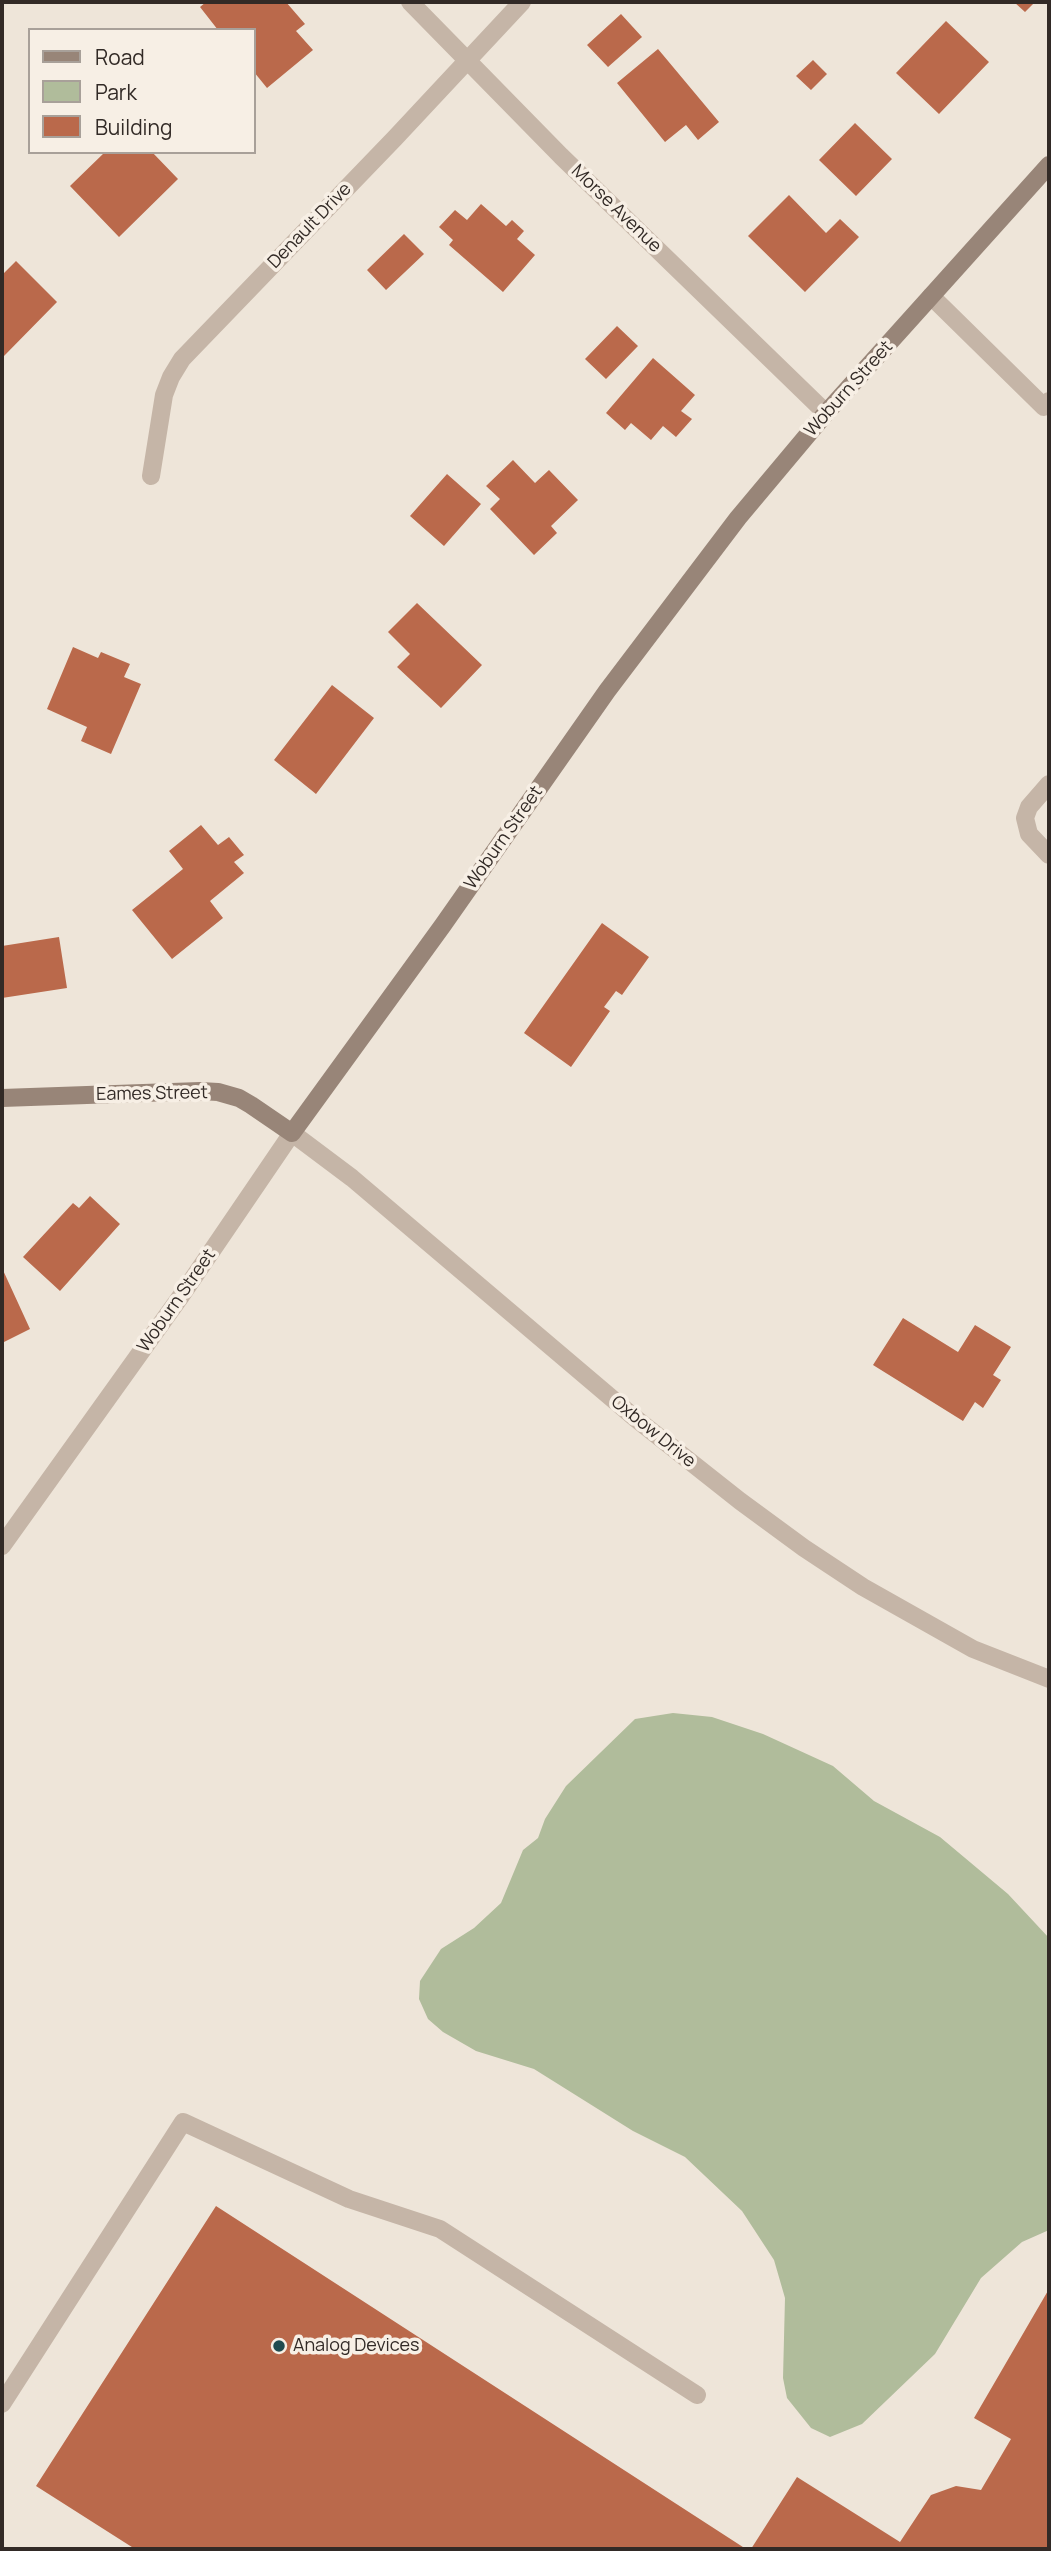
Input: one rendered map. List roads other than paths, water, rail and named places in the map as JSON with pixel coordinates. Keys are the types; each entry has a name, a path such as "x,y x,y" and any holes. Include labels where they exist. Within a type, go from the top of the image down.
{"main road":[{"name":"Woburn Street","path":"292,1133 443,925 607,691 738,518 827,413 1049,164"},
{"name":"Eames Street","path":"2,1098 200,1091 218,1093 239,1098 292,1133"}],"street":[{"name":"Morse Avenue","path":"410,2 561,156 827,413"},
{"name":"Denault Drive","path":"150,476 161,405 175,368 522,2"},
{"path":"931,296 1048,407"},
{"path":"1049,784 1029,807 1025,818 1029,834 1049,855"},
{"name":"Woburn Street","path":"2,1546 181,1296 292,1133"},
{"name":"Oxbow Drive","path":"292,1133 352,1178 635,1418 804,1548 863,1587 953,1638 1015,1668 1049,1679"},
{"path":"2,2404 183,2122 349,2199 440,2229 697,2395"}],"place":[{"name":"Analog Devices","path":"279,2346"}]}
